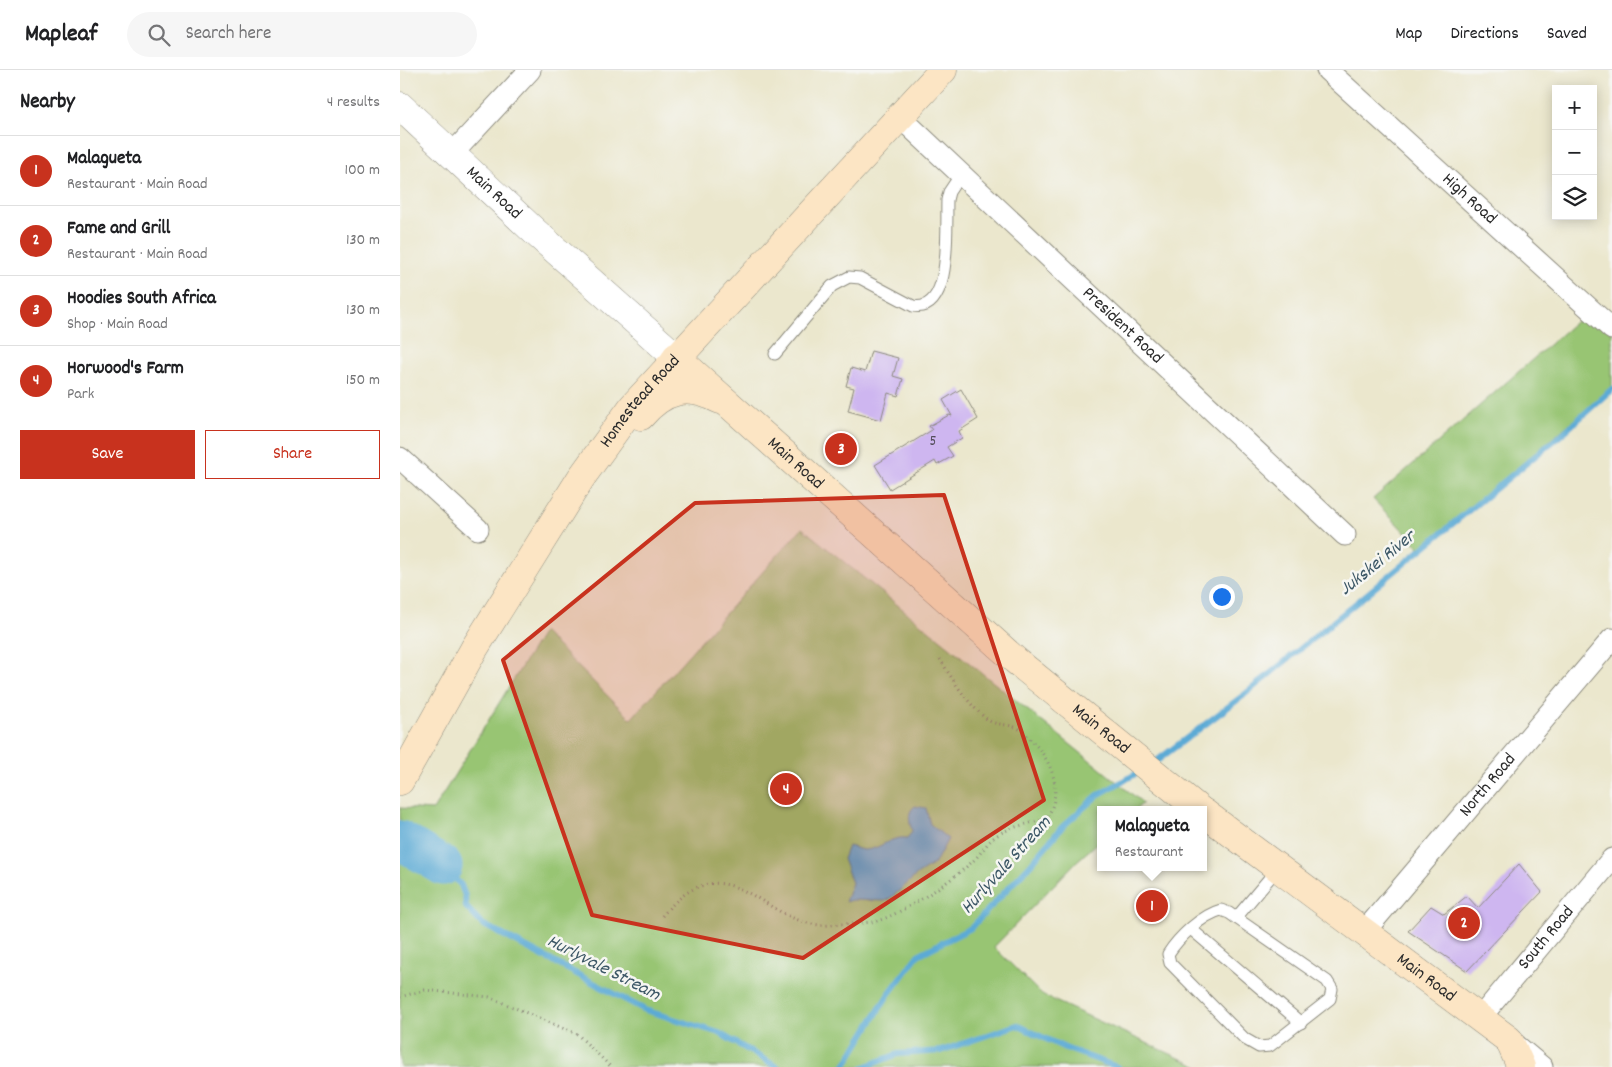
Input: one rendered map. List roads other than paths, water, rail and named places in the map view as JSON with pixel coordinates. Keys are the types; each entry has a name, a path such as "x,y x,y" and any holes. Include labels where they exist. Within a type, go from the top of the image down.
{"main road":[{"name":"Homestead Road","path":"400,780 474,649 581,478 633,406 676,357 943,70"},
{"name":"Main Road","path":"676,357 1015,660 1195,806"},
{"path":"581,478 602,461 656,400 667,394 680,390 695,391 711,395 730,405"},
{"name":"Main Road","path":"1207,815 1509,1040"},
{"path":"1509,1040 1521,1067"}],"street":[{"path":"452,154 530,70"},
{"name":"High Road","path":"1326,70 1612,329"},
{"name":"Main Road","path":"400,106 534,231 676,357"},
{"name":"President Road","path":"900,116 1345,535"},
{"path":"400,458 478,529"},
{"name":"North Road","path":"1364,932 1612,639"},
{"name":"South Road","path":"1480,1018 1612,859"},
{"path":"1509,1040 1542,1067"}],"lane":[{"path":"776,354 832,286 849,277 860,278 920,308 928,306 936,299 941,288 947,200 949,192 961,174"},
{"path":"1236,918 1278,868"},
{"path":"1221,910 1236,918 1327,981 1332,989 1330,998 1270,1046 1259,1047 1244,1039 1170,963 1168,954 1175,943 1191,930 1212,912 1221,910"},
{"path":"1191,930 1301,1023"}],"water":[{"path":"915,806 926,808 930,824 948,839 935,863 918,874 885,901 852,900 845,902 852,883 843,859 848,846 865,850 895,839 907,838 912,832 910,812"}],"waterway":[{"name":"Jukskei River","path":"1154,763 1244,695 1562,434 1612,389"},
{"name":"Hurlyvale Stream","path":"844,1067 888,995 918,955 971,928 1030,865 1062,827 1098,795 1141,771"},
{"path":"400,840 443,866"},
{"name":"Hurlyvale Stream","path":"443,866 461,885 466,907 482,924 645,1010 719,1033 777,1067"},
{"name":"Jukskei River","path":"864,1067 898,1054 941,1051 1017,1025 1065,1048 1117,1067"}],"place":[{"name":"Hoodies South Africa","path":"841,449"},
{"name":"Horwood's Farm","path":"786,789"},
{"name":"Malagueta","path":"1152,906"},
{"name":"Fame and Grill","path":"1464,923"}]}
